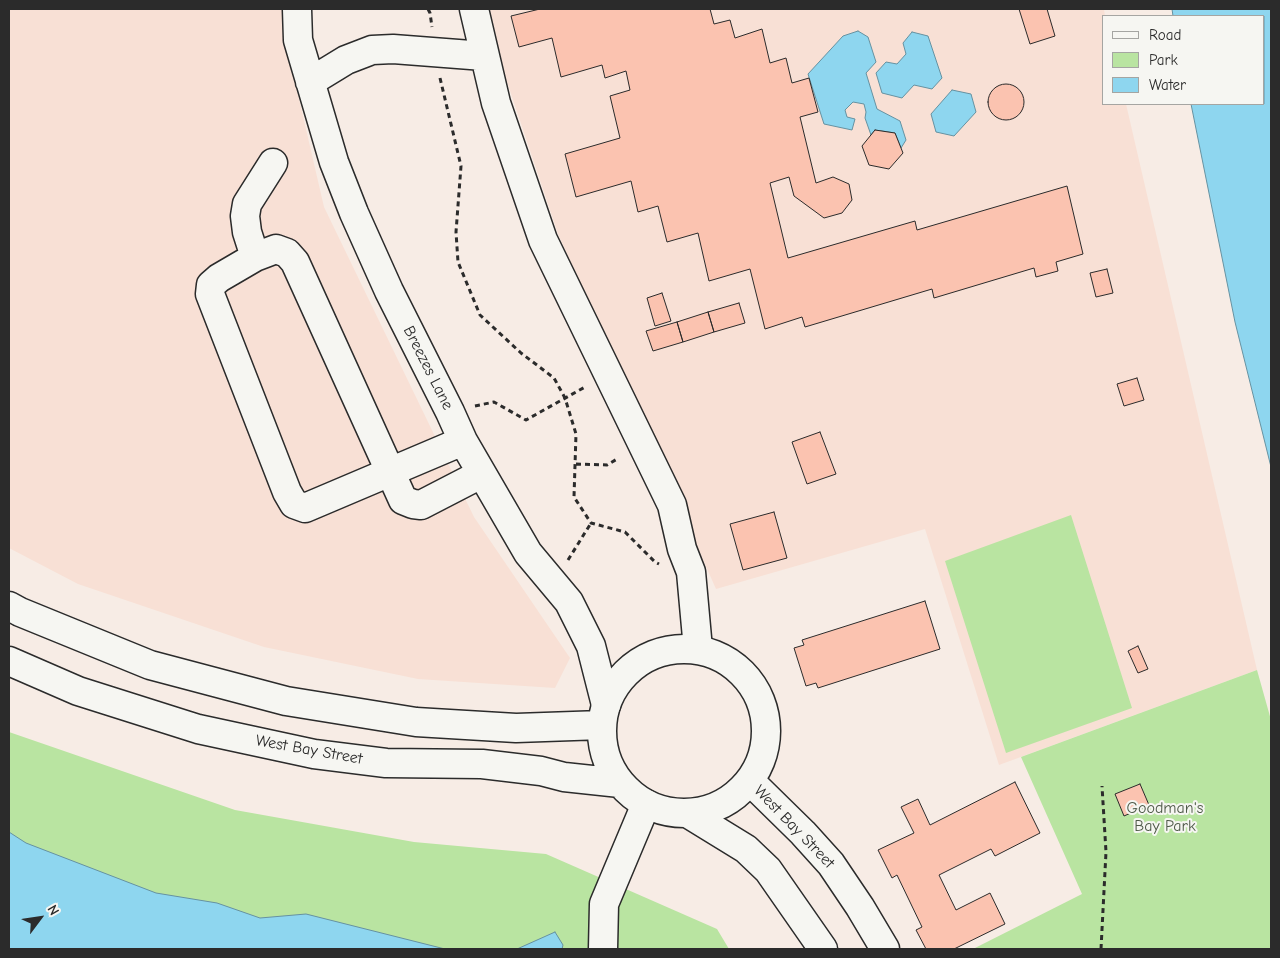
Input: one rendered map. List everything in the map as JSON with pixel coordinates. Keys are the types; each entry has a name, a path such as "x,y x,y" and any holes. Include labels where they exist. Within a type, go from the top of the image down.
{"main road":[{"name":"Breezes Lane","path":"297,9 298,40 334,162 354,213 389,291 481,474 528,553 569,602 591,646 604,715"},
{"path":"474,9 496,103 543,240 672,506 682,549 691,572 698,650"},
{"path":"310,82 346,60 372,50 393,49 484,56"},
{"path":"255,257 247,232 245,216 247,204 273,163"},
{"path":"463,441 390,472 305,508 294,504 287,492 210,294 211,285 255,257 276,249 287,253 295,262 390,472 403,500 420,505 481,474"},
{"path":"9,606 150,665 286,702 416,722 516,728 604,715"},
{"path":"683,648 712,653 739,669 752,683 761,700 766,717 767,736 762,759 750,781 733,798 718,807 704,812 689,814 660,810 646,804 632,795 620,783 611,769 604,747 604,715 612,691 620,679 639,662 665,650 683,648"},
{"name":"West Bay Street","path":"9,661 78,691 198,729 314,754 386,763 482,764 620,783"},
{"name":"West Bay Street","path":"750,781 803,833 831,864 885,949"},
{"path":"603,949 604,904 646,804"},
{"path":"689,814 746,849 768,870 823,949"}],"path":[{"path":"428,9 432,23 434,52 461,166 456,232 458,262 480,315 521,353 554,378 565,398 576,434 574,497 590,523 626,532 654,562 691,572"},
{"path":"450,412 494,402 526,420 608,375"},
{"path":"576,464 607,465 617,458"},
{"path":"551,582 564,567 590,523"},
{"path":"1101,949 1106,852 1102,786"}],"shaded area":[{"path":"9,9 283,9 284,34 324,207 474,517 570,658 555,688 418,679 264,647 78,584 9,548"},
{"path":"486,9 1104,9 1105,15 1102,15 1102,105 1126,105 1257,670 999,765 925,529 716,589 558,234 489,28"}],"green space":[{"path":"1071,515 1132,708 1006,753 945,561"},
{"name":"Goodman's Bay Park","path":"1257,670 1271,720 1271,949 973,949 1082,894 1021,757"},
{"path":"9,732 235,810 414,842 546,854 717,929 729,949 9,949"}],"water":[{"path":"1172,9 1271,9 1271,467 1235,322 1191,105 1265,105 1265,15 1173,15"},
{"path":"858,31 868,37 876,62 866,73 877,109 900,121 906,140 901,148 895,133 875,130 871,135 865,118 864,104 853,102 845,110 847,117 855,119 852,130 824,124 808,74 843,36"},
{"path":"912,32 928,36 942,78 932,89 914,85 902,98 882,93 876,73 886,62 897,64 906,54 903,43"},
{"path":"952,90 971,94 976,112 954,136 936,132 931,114"},
{"path":"9,832 26,843 156,893 217,903 260,918 306,914 445,949 9,949"},
{"path":"555,932 563,945 562,949 517,949"}],"building":[{"path":"540,9 710,9 714,24 730,20 735,38 762,29 770,63 786,58 792,83 809,78 818,112 800,117 816,183 833,177 849,184 852,200 842,213 824,218 794,196 789,177 770,183 788,258 915,221 917,230 1067,186 1083,254 1056,262 1058,271 1036,277 1034,268 934,298 932,289 805,327 802,317 765,329 750,269 709,281 698,233 667,242 658,206 638,212 631,181 576,197 565,154 620,138 610,96 630,90 626,71 605,78 602,65 561,77 552,38 519,47 511,16"},
{"path":"1019,9 1047,9 1055,36 1030,44"},
{"path":"1006,84 1019,89 1024,102 1019,115 1006,120 993,115 988,102 993,89"},
{"path":"875,130 895,133 903,153 889,169 869,165 862,146"},
{"path":"1107,269 1113,293 1096,297 1090,273"},
{"path":"662,293 671,321 655,326 647,298"},
{"path":"739,303 745,323 714,332 708,312"},
{"path":"708,312 714,332 683,342 677,322"},
{"path":"677,322 683,342 653,351 646,331"},
{"path":"1137,378 1144,400 1124,406 1117,384"},
{"path":"820,432 836,474 807,484 792,442"},
{"path":"774,512 787,558 743,570 730,524"},
{"path":"925,601 940,649 818,688 816,683 806,686 794,648 804,645 802,640"},
{"path":"1138,646 1148,669 1138,673 1128,651"},
{"path":"1015,782 1040,833 995,856 991,849 939,875 956,910 990,893 1005,924 954,949 926,949 916,930 922,927 897,875 892,878 878,850 914,833 901,807 918,799 930,825"},
{"path":"1140,784 1149,805 1124,816 1115,794"}]}
